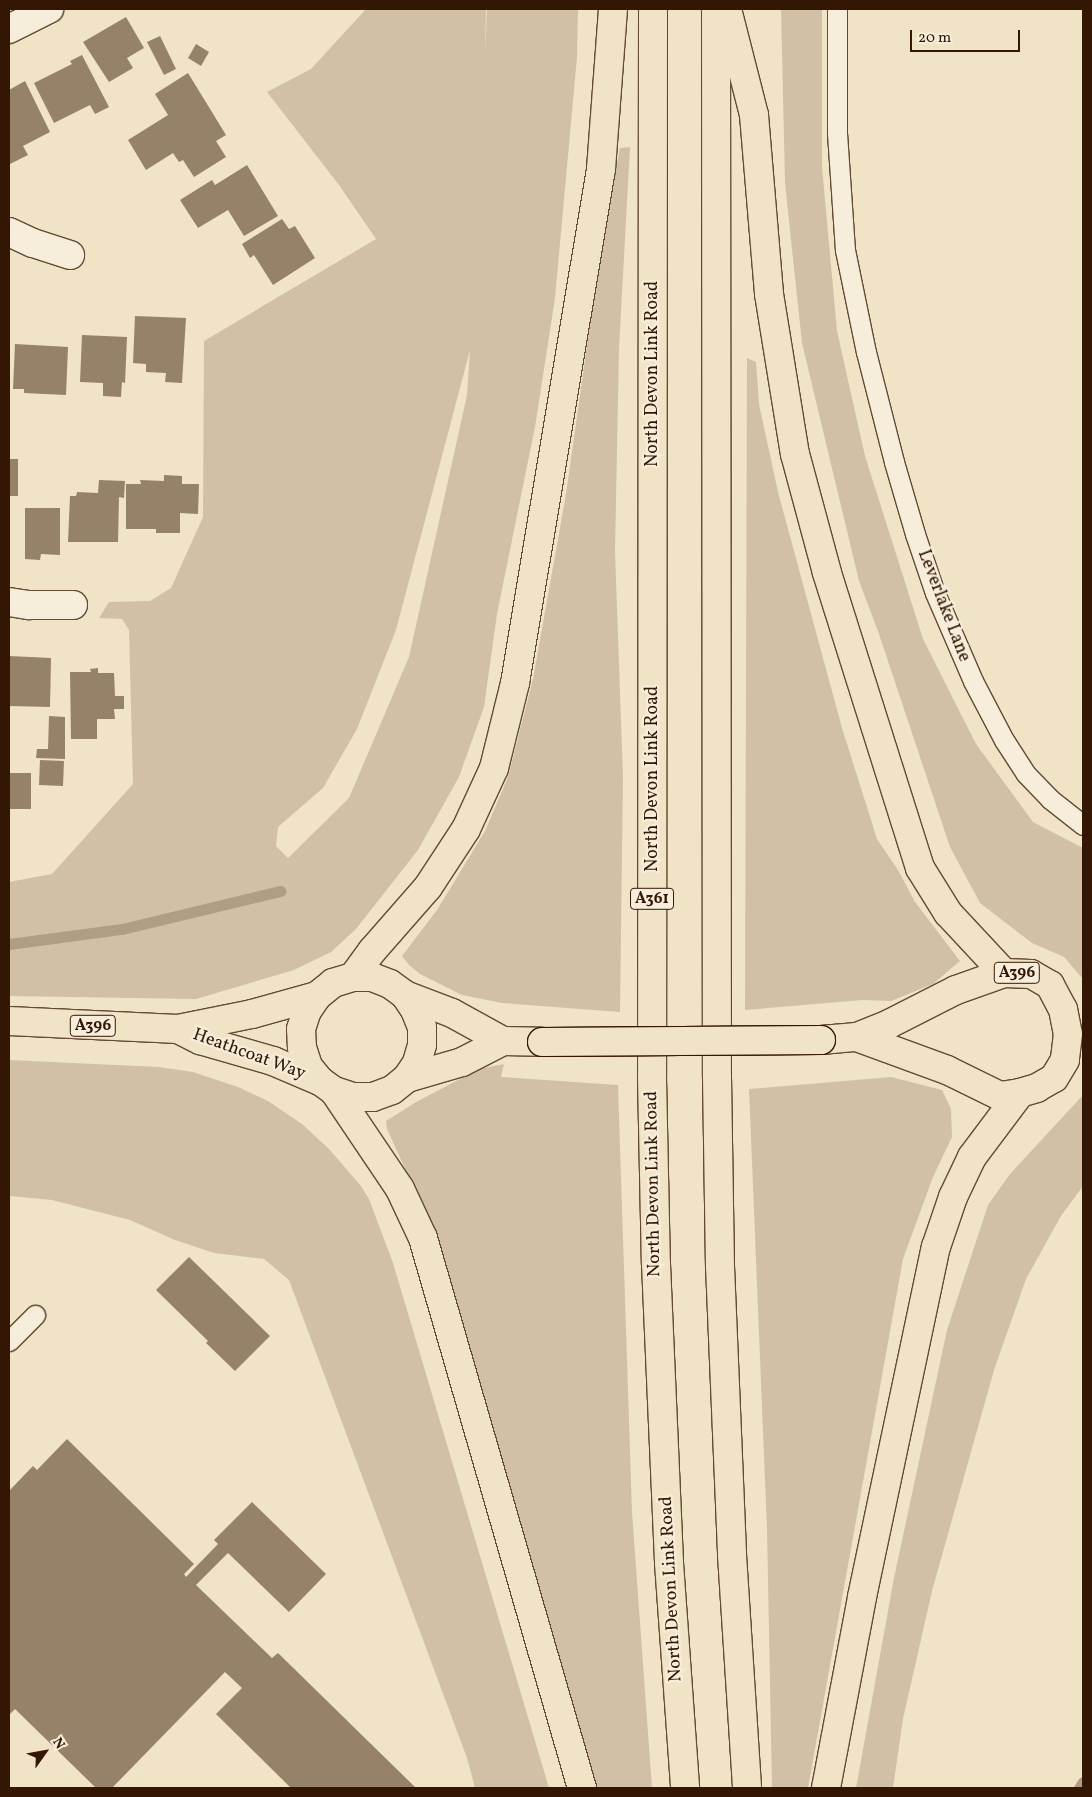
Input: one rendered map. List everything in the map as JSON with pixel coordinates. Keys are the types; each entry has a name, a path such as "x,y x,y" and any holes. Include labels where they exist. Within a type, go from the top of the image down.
{"main road":[{"path":"353,977 372,951 428,887 466,829 494,768 515,683 602,169 613,9"},
{"name":"North Devon Link Road","path":"653,9 652,1088 656,1264 668,1553 685,1788"},
{"path":"716,9 717,1117 720,1266 732,1555 747,1788"},
{"path":"727,9 754,115 769,294 794,454 826,573 920,868 948,913 1004,973"},
{"name":"A396","path":"404,995 452,1013 503,1041 821,1040 857,1037 890,1024 956,990 1004,973 1031,974 1050,985 1076,1034 1065,1060 1054,1078 1037,1088 1000,1096 947,1070 857,1037"},
{"path":"327,1086 353,1097 373,1097 392,1090 407,1078 417,1063 422,1045 422,1027 415,1010 404,995 390,984 372,977 353,977 334,983 317,996 307,1011 301,1029 302,1048 308,1066 327,1086 400,1189 423,1238 582,1788"},
{"name":"Heathcoat Way","path":"9,1021 178,1029 252,1014 317,996"},
{"name":"Heathcoat Way","path":"178,1029 200,1040 273,1061 327,1086"},
{"name":"A396","path":"407,1078 462,1062 503,1041"},
{"path":"826,1788 863,1588 936,1247 953,1197 972,1157 1020,1093"}],"street":[{"path":"9,29 49,9"},
{"path":"9,232 33,243 70,255"},
{"path":"9,602 29,605 74,605"}],"lane":[{"name":"Leverlake Lane","path":"837,9 837,133 845,250 866,352 894,462 915,534 935,593 973,682 1004,740 1026,774 1050,799 1083,825"},
{"path":"9,1341 35,1315"}],"shaded area":[{"path":"366,9 486,9 485,56 487,9 578,9 577,57 555,298 535,427 497,614 484,707 459,777 418,850 356,929 331,952 294,970 196,999 9,996 9,882 52,874 133,784 129,630 122,619 99,618 109,602 150,601 171,588 203,517 204,341 376,239 339,185 267,92 311,69","holes":["470,350 467,395 409,657 349,798 288,858 276,846 278,827 323,788 357,729 396,630"]},
{"path":"781,9 822,9 822,167 837,331 865,456 923,639 976,744 1033,822 1083,848 1083,979 1064,957 1032,943 980,903 950,847 879,634 859,581 802,343 785,183"},
{"path":"630,147 619,349 615,552 623,777 620,1012 502,1003 462,995 420,974 402,956 437,910 485,831 508,777 533,679 566,494 602,240 620,148"},
{"path":"747,358 756,362 759,404 778,492 842,728 877,839 898,870 915,902 960,961 933,984 891,1001 863,1000 745,1010"},
{"path":"9,1060 159,1067 193,1072 238,1087 268,1101 302,1124 329,1149 361,1186 369,1199 393,1263 549,1788 475,1788 467,1758 289,1280 264,1259 214,1253 175,1240 130,1220 52,1200 9,1196"},
{"path":"504,1064 501,1077 618,1085 632,1512 652,1788 597,1788 433,1230 387,1129 386,1121 416,1102 479,1069"},
{"path":"891,1077 942,1090 951,1109 952,1137 933,1177 903,1259 808,1788 772,1788 767,1529 749,1089"},
{"path":"1083,1095 1083,1186 1061,1216 1026,1279 994,1370 932,1591 903,1719 893,1788 856,1788 894,1578 947,1330 988,1205 1010,1174"}],"building":[{"path":"126,17 144,48 127,58 133,68 109,82 83,42"},
{"path":"160,36 176,69 164,75 147,42"},
{"path":"196,44 209,52 201,66 188,58"},
{"path":"82,55 109,107 95,114 90,105 54,123 34,83 72,64 70,61"},
{"path":"188,73 226,135 216,141 226,157 194,177 183,160 179,162 173,153 146,170 128,140 168,115 155,94"},
{"path":"25,81 50,132 23,146 28,155 10,164 9,90"},
{"path":"247,165 278,216 244,236 228,210 198,228 180,200 212,180 215,185"},
{"path":"282,219 289,229 295,226 315,258 273,285 254,255 250,258 242,244"},
{"path":"135,316 186,318 182,383 165,382 166,373 146,372 146,364 133,363"},
{"path":"82,335 127,337 125,383 122,382 121,397 103,396 103,383 80,382"},
{"path":"15,344 68,347 66,395 24,393 24,389 13,389"},
{"path":"9,459 18,459 18,496 9,496"},
{"path":"164,475 182,476 182,484 199,484 198,514 180,513 180,533 156,533 156,529 126,529 126,484 141,484 140,480 164,481"},
{"path":"99,480 125,481 124,498 119,497 118,542 68,542 70,496 76,496 77,492 98,493"},
{"path":"25,508 60,508 60,555 41,554 40,560 25,559"},
{"path":"9,656 51,658 50,707 9,706"},
{"path":"98,668 98,673 114,673 115,696 124,696 124,709 114,709 115,719 97,719 97,739 71,739 70,672 91,672 90,669"},
{"path":"49,716 65,717 65,759 36,758 37,749 48,749"},
{"path":"40,760 64,761 63,786 39,785"},
{"path":"9,773 31,773 31,809 9,809"},
{"path":"189,1257 270,1336 235,1371 206,1343 208,1341 156,1290"},
{"path":"67,1439 194,1564 184,1574 186,1577 218,1544 214,1540 252,1502 326,1574 289,1612 228,1553 196,1585 272,1658 278,1653 416,1788 291,1788 216,1714 242,1688 225,1672 112,1788 96,1788 15,1709 9,1715 9,1491 33,1466 37,1470"}],"waterway":[{"path":"9,944 122,929 280,891"},
{"path":"1079,1788 1083,1782"}]}
